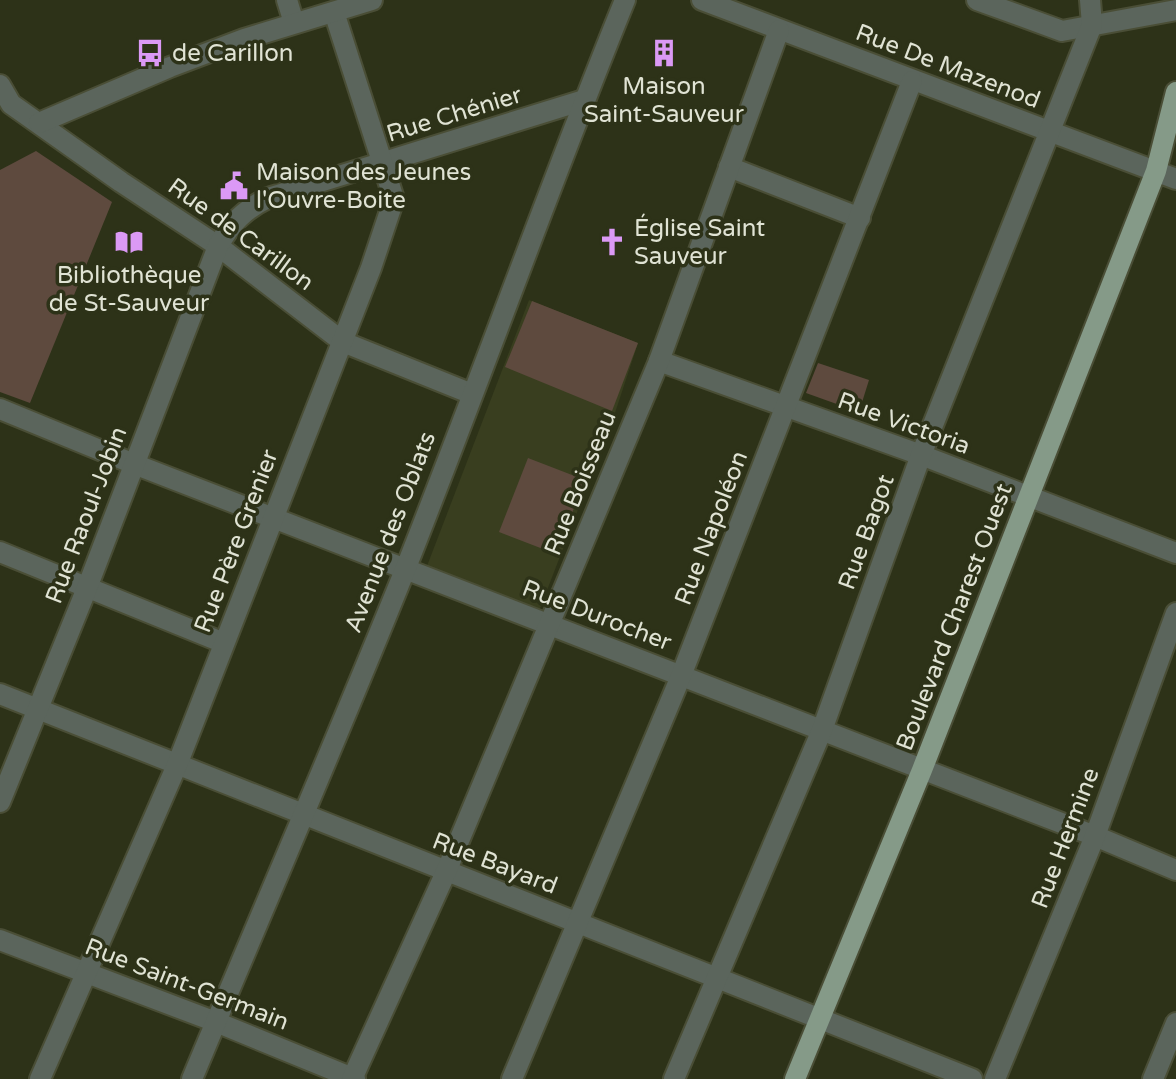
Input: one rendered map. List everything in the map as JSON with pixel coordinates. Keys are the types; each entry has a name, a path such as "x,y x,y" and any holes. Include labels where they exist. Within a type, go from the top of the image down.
{"main road":[{"name":"Boulevard Charest Ouest","path":"795,1079 922,770 1156,171 1176,92"},
{"name":"Boulevard Charest Ouest","path":"1156,171 1176,138"}],"street":[{"path":"287,0 294,23"},
{"path":"39,123 170,67 294,23 372,0"},
{"name":"Avenue des Oblats","path":"192,1079 405,569 625,0"},
{"name":"Rue De Mazenod","path":"702,0 1176,179"},
{"path":"977,0 1062,31 1176,10"},
{"name":"Rue Bagot","path":"674,1079 822,730 921,455 1092,25 1090,0"},
{"name":"Rue Père Grenier","path":"40,1079 177,765 343,342 394,199 334,12"},
{"name":"Rue Boisseau","path":"353,1079 446,872 659,361 779,30"},
{"name":"Rue Napoléon","path":"512,1079 681,676 912,81"},
{"name":"Rue de Carillon","path":"0,85 11,104 218,246 343,342 472,394"},
{"name":"Rue Chénier","path":"218,246 228,229 253,205 584,100"},
{"path":"729,167 860,218"},
{"name":"Rue Raoul-Jobin","path":"0,802 87,588 218,246"},
{"name":"Rue Victoria","path":"659,361 921,455 1176,553"},
{"name":"Rue Durocher","path":"1,411 1176,870"},
{"path":"0,552 224,643"},
{"name":"Rue Hermine","path":"995,1079 1095,836 1176,613"},
{"name":"Rue Bayard","path":"0,694 972,1079"},
{"name":"Rue Saint-Germain","path":"0,940 216,1022 353,1079"},
{"path":"1153,1079 1176,1023"}],"shaded area":[{"path":"36,151 112,202 30,403 0,392 0,170"},
{"path":"529,300 638,343 613,419 539,611 427,566"},
{"path":"532,301 638,343 612,411 505,367"},
{"path":"818,363 869,380 859,412 806,393"},
{"path":"528,458 585,480 556,554 499,532"}],"place":[{"name":"de Carillon","path":"150,53"},
{"name":"Maison Saint-Sauveur","path":"664,53"},
{"name":"Maison des Jeunes l'Ouvre-Boite","path":"234,186"},
{"name":"Bibliothèque de St-Sauveur","path":"129,242"},
{"name":"Église Saint Sauveur","path":"612,242"}]}
